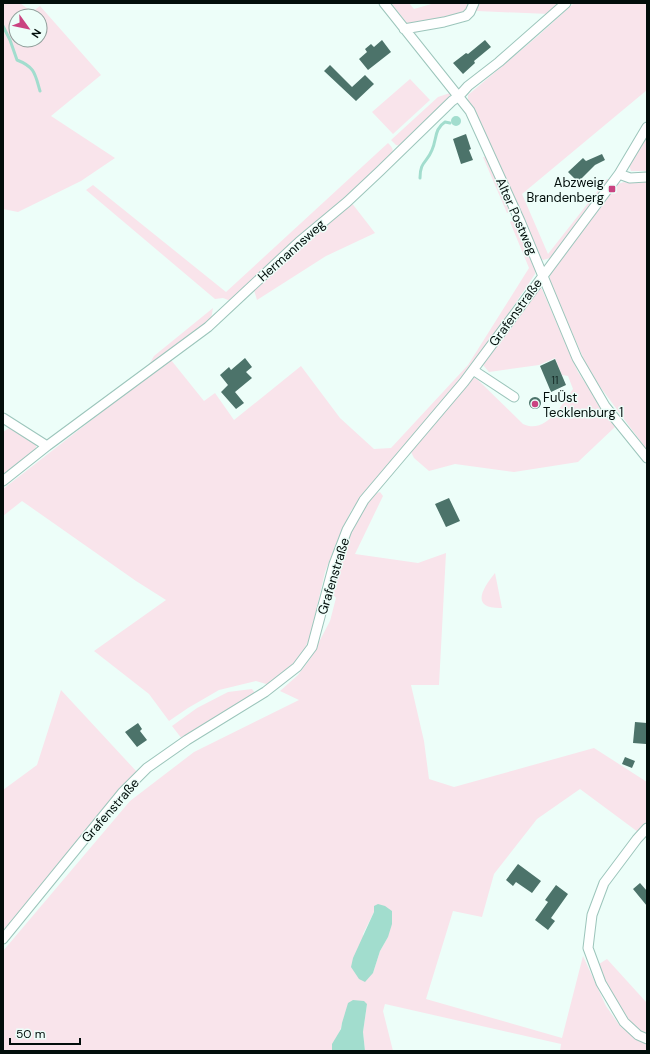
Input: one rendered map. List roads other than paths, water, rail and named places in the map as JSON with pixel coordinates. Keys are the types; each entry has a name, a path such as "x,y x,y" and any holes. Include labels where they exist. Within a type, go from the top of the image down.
{"street":[{"name":"Alter Postweg","path":"384,3 470,111 543,275 577,358 605,406 647,458"},
{"path":"404,29 444,22 466,16 470,12 474,3"},
{"name":"Hermannsweg","path":"3,481 47,446 208,327 299,242 347,202 468,86 566,3"},
{"name":"Grafenstraße","path":"3,939 122,793 147,768 187,740 265,692 297,668 312,647 334,564 347,530 364,500 464,382 619,174 647,127"},
{"path":"619,174 630,178 647,177"},
{"path":"473,370 514,397"},
{"path":"3,418 47,446"},
{"path":"647,828 637,839 604,884 592,915 588,948 601,983 624,1022 638,1035 647,1039"}],"waterway":[{"path":"3,26 17,60 31,68 37,80 40,91"},
{"path":"420,178 422,165 434,146 436,134 439,128 445,122 450,123"}],"place":[{"name":"Abzweig Brandenberg","path":"612,189"},
{"name":"FuÜst Tecklenburg 1","path":"535,404"}]}
